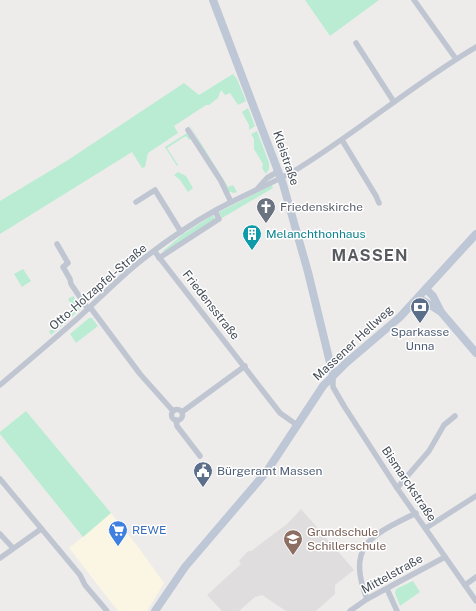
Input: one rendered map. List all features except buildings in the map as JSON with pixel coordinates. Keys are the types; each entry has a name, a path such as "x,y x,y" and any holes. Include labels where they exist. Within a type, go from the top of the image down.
{"main road":[{"name":"Kleistraße","path":"213,0 280,175 308,272 333,375"},
{"name":"Massener Hellweg","path":"155,611 185,567 267,471 320,390 333,375 386,330 419,298 476,234"},
{"path":"426,289 433,296 441,312 476,353"},
{"path":"419,298 441,312"}],"street":[{"path":"414,0 456,59"},
{"path":"356,43 394,102"},
{"name":"Otto-Holzapfel-Straße","path":"0,385 89,308 138,263 181,232 215,211 342,140 394,102 476,47"},
{"path":"188,130 221,181 231,202"},
{"path":"342,140 379,203"},
{"path":"136,202 155,190 181,232"},
{"path":"159,258 219,219 215,211"},
{"path":"57,244 68,264 62,267 70,279 71,284 140,374 173,411 172,416 176,420 177,426 200,456"},
{"name":"Friedensstraße","path":"155,252 280,413 297,425"},
{"path":"176,420 181,418 182,412 245,366"},
{"name":"Bismarckstraße","path":"333,375 334,386 344,406 397,488 416,513 476,602"},
{"path":"173,411 178,409 182,412"},
{"path":"397,488 429,451 444,425 455,416"},
{"path":"0,479 80,575 85,585 107,611"},
{"path":"426,528 476,496"},
{"path":"367,599 361,580 359,564 362,551 370,539 416,513"},
{"path":"0,558 41,529"},
{"path":"0,534 13,548"},
{"name":"Mittelstraße","path":"350,611 367,599 445,557"},
{"path":"465,585 476,577"},
{"path":"387,589 397,611"}],"shaded area":[{"name":"Grundschule Schillerschule","path":"301,509 354,570 335,585 335,594 316,611 286,611 262,595 255,597 239,611 222,611 207,595 241,564 239,561 248,551 251,551 287,524"},
{"path":"111,513 164,583 147,611 118,611 69,548"}],"green space":[{"path":"305,0 379,0 330,36"},
{"path":"233,74 237,79 246,101 238,105 230,93 225,95 221,90 218,98 209,105 206,105 174,126 178,133 148,153 145,167 142,168 132,152 0,234 0,201 68,160 184,83 199,95"},
{"path":"248,108 255,126 249,130 249,125 242,112"},
{"path":"186,119 228,187 233,185 237,192 234,193 227,191"},
{"path":"257,131 269,163 269,169 266,174 262,168 263,164 254,149 254,139 251,134"},
{"path":"187,133 191,139 189,140 186,136 167,148 178,165 177,166 165,147"},
{"path":"178,172 186,176 193,188 188,192 180,180 174,175"},
{"path":"272,185 273,188 222,218 219,212"},
{"path":"213,215 215,219 164,252 163,251 182,235"},
{"path":"23,269 31,281 22,287 14,274"},
{"path":"73,296 81,306 80,309 51,335 49,331 59,326 58,323 72,315 71,313 75,310 68,299"},
{"path":"89,318 92,318 98,326 76,343 70,334"},
{"path":"26,411 111,513 83,537 0,434 0,432"},
{"path":"413,581 420,592 400,606 395,593 396,589"}],"place":[{"name":"Friedenskirche","path":"266,224"},
{"name":"Melanchthonhaus","path":"252,251"},
{"name":"Sparkasse Unna","path":"420,324"},
{"name":"Bürgeramt Massen","path":"203,488"},
{"name":"REWE","path":"118,547"},
{"name":"Grundschule Schillerschule","path":"293,556"}],"district":[{"name":"MASSEN","path":"370,255"}]}
